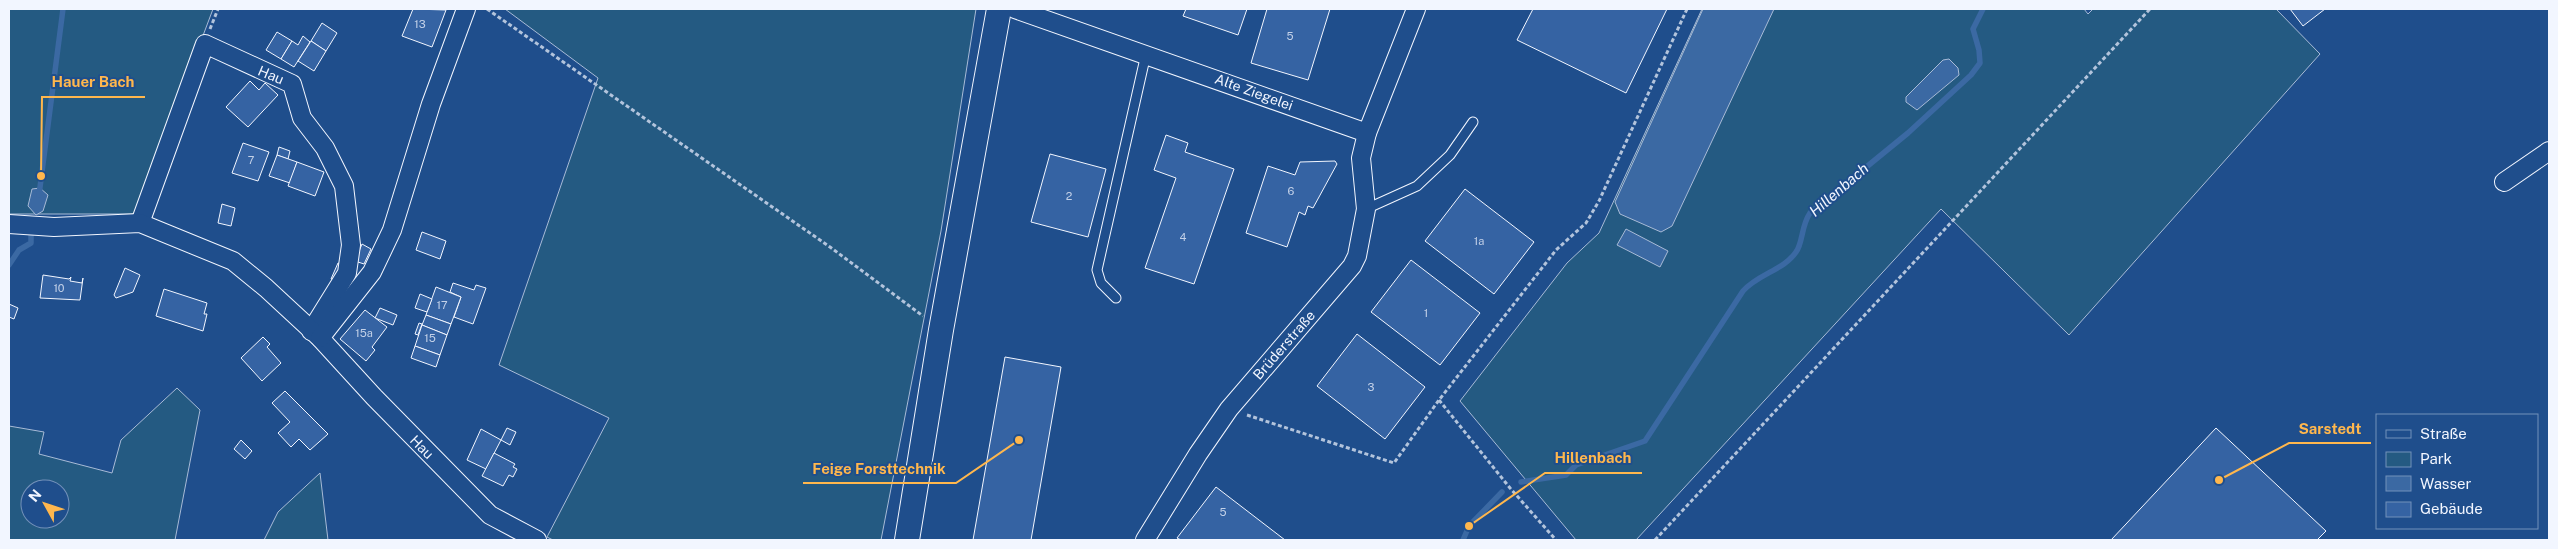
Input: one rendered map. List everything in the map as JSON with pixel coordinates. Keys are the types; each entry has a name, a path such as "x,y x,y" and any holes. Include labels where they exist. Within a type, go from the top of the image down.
{"main road":[{"path":"908,540 941,330 999,9"}],"street":[{"path":"315,334 372,272 392,230 431,104 466,9"},
{"name":"Alte Ziegelei","path":"1015,9 1368,133"},
{"path":"1368,133 1416,9"},
{"name":"Hau","path":"140,223 205,44 292,84 302,118 324,148 344,186 351,245 347,273 315,334"},
{"name":"Brüderstraße","path":"1145,540 1198,454 1230,409 1352,266 1357,256 1366,209 1361,158 1368,133"},
{"path":"2504,182 2549,152"},
{"name":"Hau","path":"9,224 54,227 140,223 233,261 266,288 315,334 490,515 537,540"}],"lane":[{"path":"1116,298 1101,283 1097,270 1146,54"},
{"path":"1366,209 1417,186 1450,155 1473,122"}],"path":[{"path":"487,9 830,247 941,330"},
{"path":"1230,409 1394,463 1439,400 1556,250 1586,224 1599,201 1687,9"},
{"path":"1655,540 2150,9"},
{"path":"1439,400 1510,488 1556,540"}],"green space":[{"path":"9,9 213,9 136,214 9,214"},
{"path":"505,9 976,9 941,231 881,540 553,540 547,537 609,418 499,365 598,78"},
{"path":"1702,9 2084,9 2088,14 2093,9 2276,9 2320,54 2069,335 1941,209 1636,540 1576,540 1460,401 1567,263 1599,233"},
{"path":"177,388 200,410 175,540 9,540 9,426 44,432 39,454 112,473 121,440"},
{"path":"320,473 328,540 264,540 278,512"}],"water":[{"path":"1703,9 1774,9 1672,226 1661,232 1620,214 1615,202"},
{"path":"1949,59 1958,68 1959,75 1917,110 1906,102 1906,97 1943,60"},
{"path":"40,188 48,195 43,211 36,215 28,206 32,189"},
{"path":"1626,229 1668,251 1660,267 1617,245"}],"building":[{"path":"413,9 446,10 432,47 402,36"},
{"path":"1186,9 1247,9 1238,35 1183,16"},
{"path":"1267,9 1330,9 1308,80 1251,63"},
{"path":"1533,9 1667,9 1626,93 1517,40"},
{"path":"2290,9 2325,9 2303,26"},
{"path":"322,23 337,33 326,51 311,41"},
{"path":"277,32 292,41 281,59 266,50"},
{"path":"303,36 310,42 294,67 281,59 292,41 298,45"},
{"path":"311,41 326,51 314,71 298,61"},
{"path":"250,81 259,90 265,83 278,95 248,127 226,107"},
{"path":"1166,135 1188,143 1185,152 1234,169 1194,284 1145,268 1176,178 1154,170"},
{"path":"243,143 269,152 258,181 232,173"},
{"path":"279,147 290,151 288,159 277,155"},
{"path":"1050,154 1106,169 1088,237 1031,222"},
{"path":"277,155 297,162 290,183 269,176"},
{"path":"1335,161 1337,164 1313,208 1308,206 1305,215 1299,212 1287,247 1246,233 1268,166 1295,175 1300,162"},
{"path":"297,162 324,172 315,196 288,186"},
{"path":"1465,189 1534,242 1494,294 1425,241"},
{"path":"222,204 235,208 231,226 218,223"},
{"path":"422,232 446,241 440,259 416,250"},
{"path":"362,244 371,249 364,264 355,261"},
{"path":"1411,260 1480,313 1440,365 1371,312"},
{"path":"338,263 346,266 339,282 331,279"},
{"path":"125,268 140,275 133,292 116,298 114,295"},
{"path":"43,275 69,279 71,277 70,281 82,283 83,278 80,300 40,298"},
{"path":"453,283 474,290 476,285 486,288 473,324 454,317 461,297 450,292"},
{"path":"436,287 461,297 451,324 426,315"},
{"path":"164,289 207,303 204,314 207,314 203,331 156,316"},
{"path":"420,294 432,299 427,312 415,308"},
{"path":"9,304 18,308 14,319 9,317"},
{"path":"380,308 397,315 393,325 375,318"},
{"path":"365,310 387,327 372,347 375,350 366,361 340,339"},
{"path":"426,315 451,324 447,335 422,325"},
{"path":"419,323 422,324 418,335 415,334"},
{"path":"422,325 447,335 440,355 415,346"},
{"path":"1357,334 1425,387 1385,439 1317,386"},
{"path":"263,337 270,344 267,347 281,363 262,381 241,358"},
{"path":"415,346 440,355 436,367 411,358"},
{"path":"1005,357 1061,367 1031,540 973,540"},
{"path":"285,391 328,434 310,450 299,439 291,447 278,433 290,422 272,403"},
{"path":"507,428 516,432 510,445 501,440"},
{"path":"2216,428 2326,531 2317,540 2111,540"},
{"path":"481,429 501,440 486,469 467,460"},
{"path":"241,440 252,451 245,459 234,449"},
{"path":"494,453 515,464 513,467 517,469 513,477 509,475 503,486 482,476"},
{"path":"1216,487 1285,540 1181,540 1177,538"}],"waterway":[{"path":"39,195 63,9"},
{"name":"Hillenbach","path":"1521,482 1566,475 1576,465 1645,441 1743,291 1756,280 1785,263 1796,252 1810,213 1908,133 1971,75 1980,63 1979,50 1973,29 1983,9"},
{"path":"9,265 19,250 31,243 31,235"},
{"name":"Hillenbach","path":"1463,540 1469,526 1502,492"}],"place":[{"name":"Hauer Bach","path":"41,176"},
{"name":"Feige Forsttechnik","path":"1019,440"},
{"name":"Sarstedt","path":"2219,480"},
{"name":"Hillenbach","path":"1469,526"}]}
